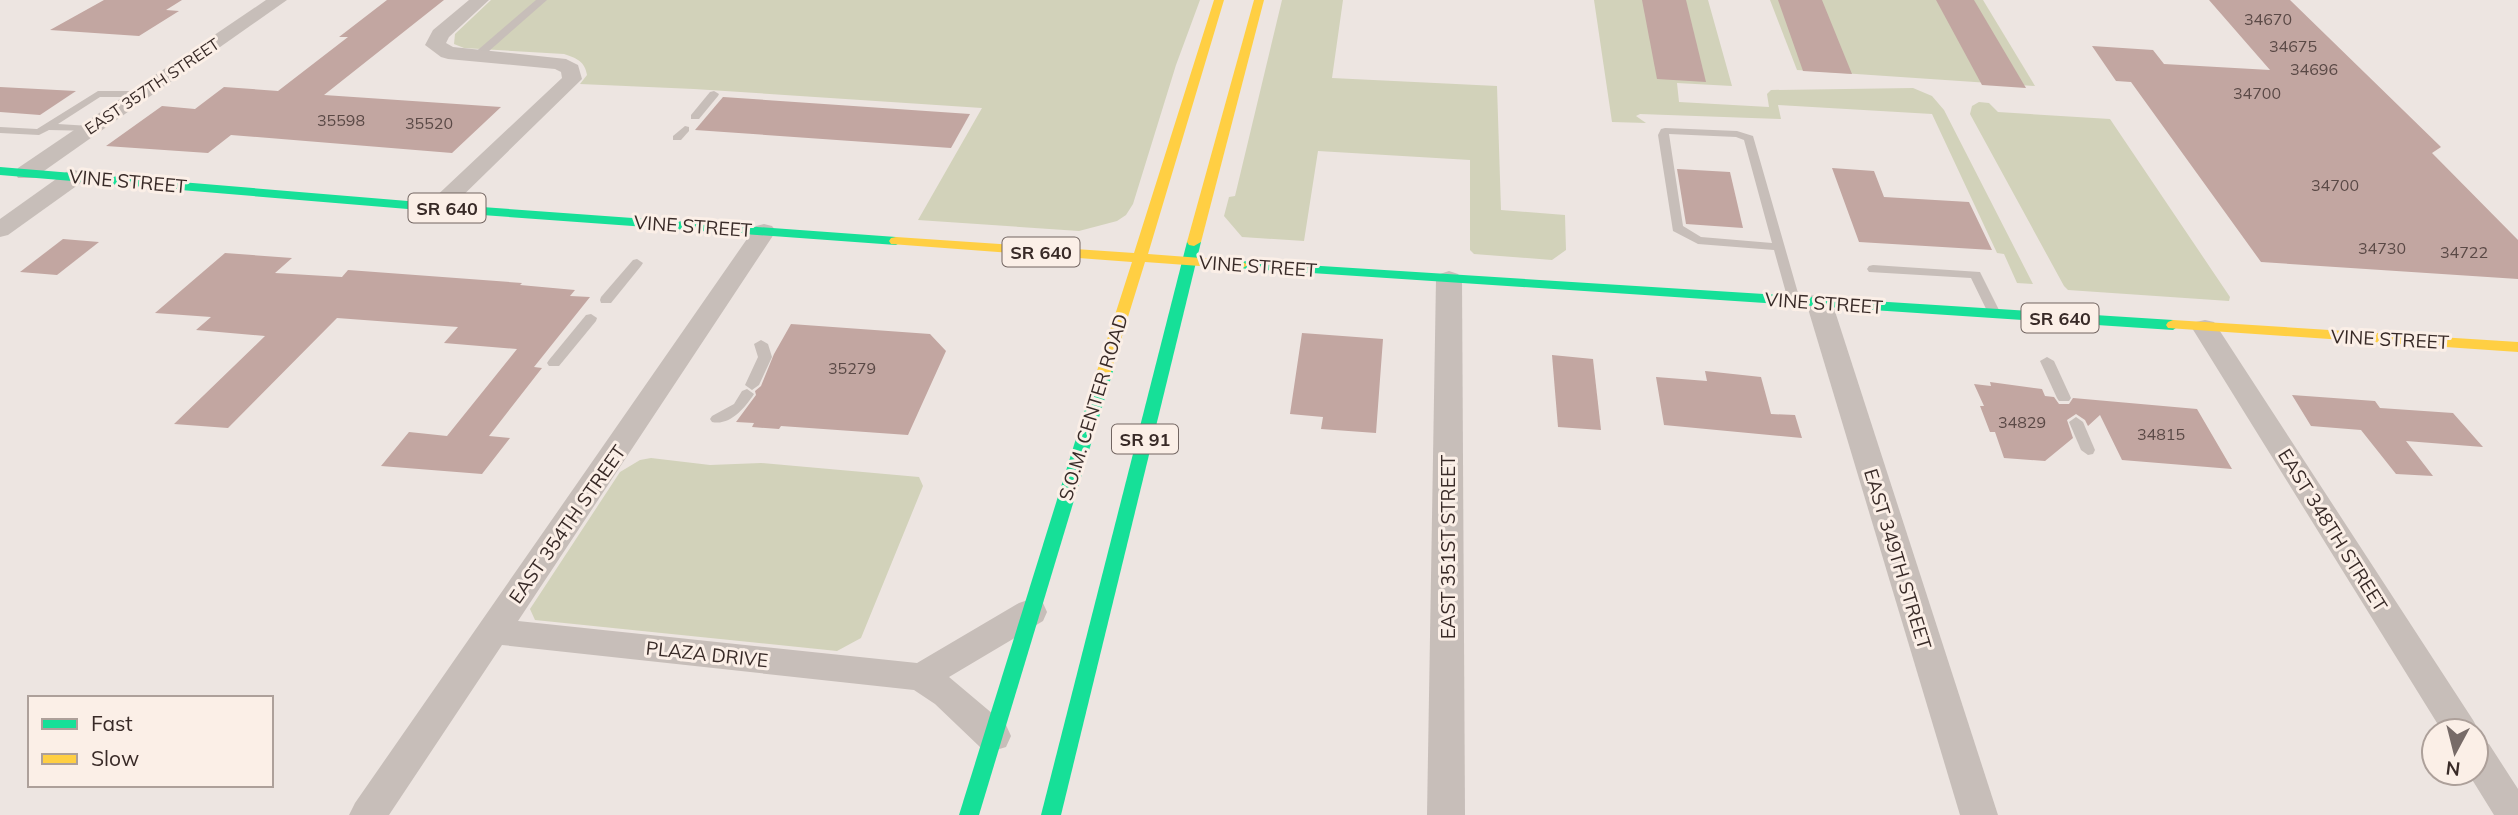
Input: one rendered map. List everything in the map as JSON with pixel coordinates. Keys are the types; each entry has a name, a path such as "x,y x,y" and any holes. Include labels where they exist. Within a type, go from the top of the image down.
{"main road":[{"name":"S.O.M. CENTER ROAD","path":"969,815 1219,0"},
{"name":"SR 91","path":"1051,815 1189,261 1259,0"},
{"name":"VINE STREET","path":"0,171 438,207 1139,258 2518,347"}],"street":[{"name":"EAST 357TH STREET","path":"26,173 278,0"},
{"path":"438,207 572,79 571,69 559,63 448,53 435,44 440,34 480,0"},
{"path":"0,230 74,177"},
{"name":"EAST 354TH STREET","path":"368,815 764,231"},
{"name":"EAST 351ST STREET","path":"1446,815 1449,279"},
{"name":"EAST 349TH STREET","path":"1807,301 1979,815"},
{"name":"EAST 348TH STREET","path":"2205,328 2452,717"},
{"path":"921,677 1031,612"},
{"name":"PLAZA DRIVE","path":"492,631 921,677 947,695 993,736"},
{"path":"2490,777 2514,815"}],"lane":[{"path":"477,57 542,0"},
{"path":"0,131 34,132 49,127 98,94 141,94"},
{"path":"695,117 714,94"},
{"path":"49,127 90,129"},
{"path":"1779,247 1698,240 1677,228 1663,135 1665,131 1737,134 1749,138 1779,247 1807,301"},
{"path":"606,300 637,262"},
{"path":"1874,269 1976,275 1995,314"},
{"path":"554,363 591,318"},
{"path":"717,419 739,407 750,390 765,357 761,344"},
{"path":"2047,361 2064,398"},
{"path":"2076,422 2088,450"}],"green space":[{"path":"491,0 1200,0 1176,65 1133,204 1126,215 1117,221 1079,231 918,220 982,108 580,84 587,75 584,66 564,54 464,48 454,44 455,34"},
{"path":"1282,0 1343,0 1332,78 1497,86 1501,210 1565,215 1566,250 1552,260 1474,254 1470,250 1470,160 1318,151 1304,241 1242,237 1224,216 1229,197 1235,196"},
{"path":"1594,0 1708,0 1732,86 1677,83 1679,102 1769,107 1767,94 1771,90 1913,88 1932,96 1944,110 2033,284 2017,283 2004,254 1997,253 1932,114 1778,105 1781,119 1640,114 1636,116 1646,123 1612,122"},
{"path":"1770,0 1983,0 2035,86 1797,70"},
{"path":"1979,102 1989,103 1998,112 2110,119 2230,297 2229,301 2068,290 1970,114 1972,106"},
{"path":"651,458 710,465 761,463 919,477 923,486 861,638 837,651 535,620 530,609 620,472 640,460"}],"building":[{"path":"104,0 182,0 166,10 179,11 139,36 50,30"},
{"path":"387,0 444,0 324,95 501,107 452,153 231,135 208,153 106,146 162,106 195,109 224,87 278,91 348,37 339,37"},
{"path":"1642,0 1686,0 1706,82 1657,79"},
{"path":"1778,0 1822,0 1852,74 1803,71"},
{"path":"1936,0 1974,0 2026,88 1982,85"},
{"path":"2209,0 2290,0 2441,147 2432,153 2518,240 2518,279 2261,262 2131,82 2116,81 2092,46 2153,50 2164,64 2270,70"},
{"path":"0,87 76,91 40,115 0,112"},
{"path":"723,97 970,114 951,148 695,130"},
{"path":"1832,168 1874,171 1884,197 1969,202 1992,250 1859,242"},
{"path":"1677,169 1730,172 1743,228 1686,224"},
{"path":"63,239 99,242 57,275 20,272"},
{"path":"225,253 292,258 275,273 342,277 348,270 522,283 520,285 575,290 570,296 590,297 534,367 542,368 489,436 510,438 482,474 381,466 409,432 447,436 517,349 444,343 458,327 337,318 228,428 174,424 265,336 196,330 211,317 155,313"},
{"path":"791,324 930,334 946,351 908,435 781,426 779,429 752,427 754,423 736,422 756,395 755,391 761,386 774,354"},
{"path":"1302,333 1383,339 1376,433 1321,429 1323,417 1290,414"},
{"path":"1552,355 1593,359 1601,430 1558,427"},
{"path":"1705,371 1761,377 1771,414 1795,415 1802,438 1664,425 1656,377 1707,381"},
{"path":"1990,382 2042,389 2045,396 2054,397 2059,404 2069,404 2073,398 2197,409 2232,469 2122,460 2100,415 2088,426 2085,420 2076,414 2067,420 2073,438 2045,461 2004,458 1995,432 1990,432 1980,406 1984,406 1974,384 1991,386"},
{"path":"2292,395 2375,401 2380,408 2453,413 2483,447 2406,441 2433,476 2396,474 2361,430 2311,426"}],"traffic: fast":[{"path":"0,171 468,210 896,241"},
{"path":"1051,815 1194,242"},
{"path":"1241,265 2173,325"},
{"path":"969,815 1105,371"}],"traffic: slow":[{"path":"1105,371 1219,0"},
{"path":"1194,242 1259,0"},
{"path":"896,241 1241,265"},
{"path":"2173,325 2518,347"}]}
